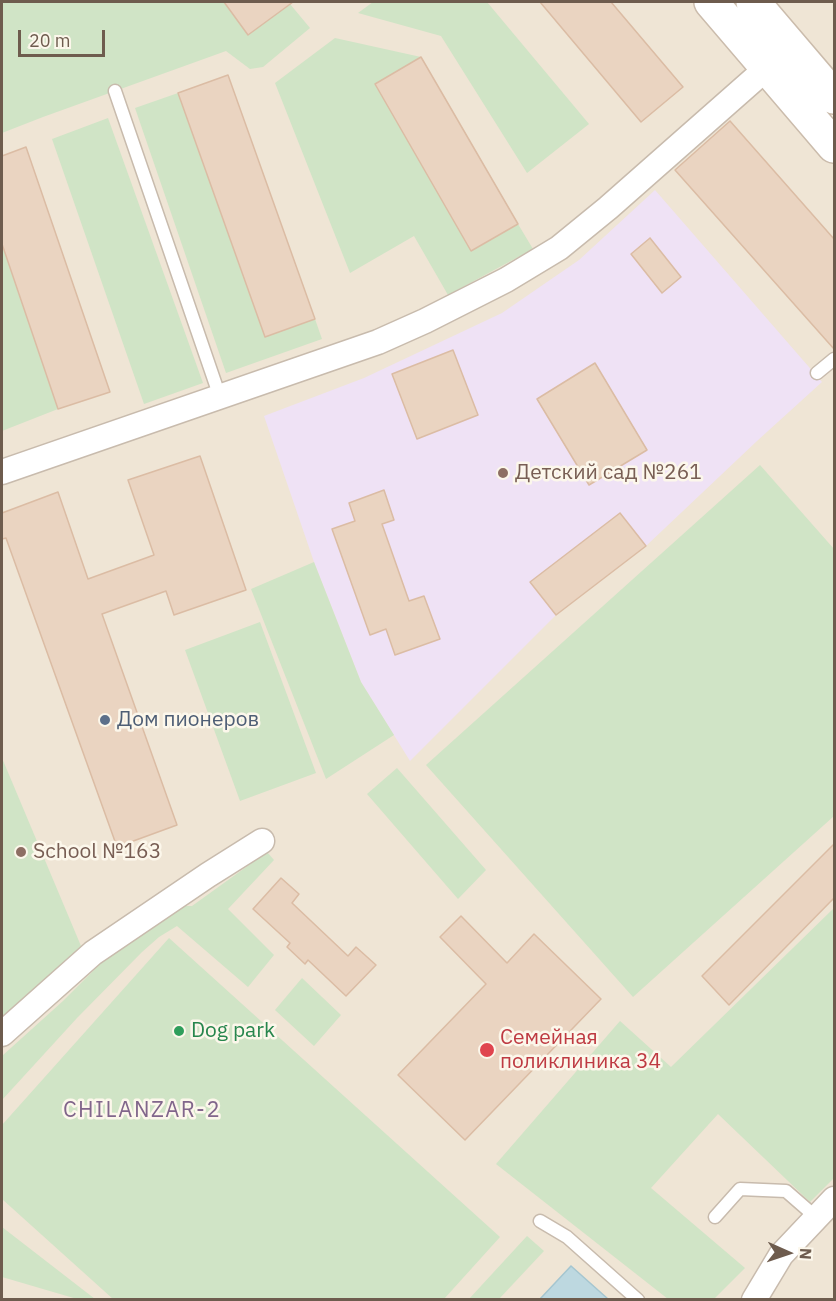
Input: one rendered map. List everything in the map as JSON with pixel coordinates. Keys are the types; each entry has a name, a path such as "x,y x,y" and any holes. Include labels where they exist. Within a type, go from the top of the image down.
{"main road":[{"path":"711,2 834,97"},
{"path":"753,2 781,57 834,146"}],"street":[{"path":"2,472 378,342 441,313 533,265 584,228 781,57"},
{"path":"2,1034 93,953 180,893 262,841"},
{"path":"754,1299 781,1255 834,1199"}],"lane":[{"path":"114,91 220,397"},
{"path":"817,373 834,359"},
{"path":"715,1217 741,1189 786,1191 817,1218"},
{"path":"540,1221 567,1237 638,1299"}],"shaded area":[{"name":"CHILANZAR-2","path":"2,2 711,2 834,146 834,1299 2,1300"},
{"path":"753,2 834,2 834,97"},
{"name":"Детский сад №261","path":"655,190 822,382 646,546 530,582 556,615 410,761 361,682 314,562 264,416 364,378 502,313 579,260"}],"green space":[{"path":"2,2 224,2 248,34 290,4 310,28 263,67 250,69 226,51 2,133"},
{"path":"373,2 487,2 589,124 527,173 441,36 358,13"},
{"path":"335,38 421,57 375,84 471,250 518,224 533,249 448,295 414,236 350,273 275,83"},
{"path":"178,93 265,337 315,319 322,339 226,373 135,108"},
{"path":"108,118 203,383 144,404 52,139"},
{"path":"2,244 58,409 2,431"},
{"path":"760,465 834,549 834,816 633,997 426,765"},
{"path":"314,562 361,682 394,735 326,779 251,589"},
{"path":"260,622 316,773 240,801 185,650"},
{"name":"School №163","path":"2,758 81,946 2,1020"},
{"path":"397,768 486,870 458,899 367,794"},
{"path":"267,852 274,860 228,909 274,955 248,987 177,926 159,937 142,952 77,1018 2,1100 2,1056 101,963 185,906 192,906"},
{"path":"834,908 834,1178 810,1202 718,1114 651,1188 745,1268 714,1299 668,1299 496,1164 620,1021 671,1067"},
{"name":"Dog park","path":"169,938 500,1237 444,1299 113,1299 2,1199 2,1125"},
{"path":"302,978 341,1015 314,1046 275,1010"},
{"path":"2,1227 95,1299 77,1299 2,1277"},
{"path":"527,1236 544,1251 499,1299 469,1299"}],"water":[{"path":"571,1266 608,1299 540,1299"}],"building":[{"path":"224,2 293,2 248,35"},
{"path":"540,2 611,2 683,87 641,122"},
{"path":"421,57 518,224 471,251 375,84"},
{"path":"228,75 315,319 265,337 178,93"},
{"path":"730,121 834,239 834,349 675,170"},
{"path":"26,147 110,392 58,409 2,244 2,156"},
{"path":"650,238 681,277 662,293 631,254"},
{"path":"453,350 478,415 417,439 392,374"},
{"path":"595,363 647,450 589,485 537,399"},
{"name":"Дом пионеров","path":"200,456 246,590 174,615 166,591 102,614 177,825 117,847 6,538 2,539 2,513 58,492 88,579 154,555 128,480"},
{"path":"384,490 394,520 382,524 409,601 424,596 440,639 395,655 386,629 370,635 332,529 355,521 349,503"},
{"path":"620,513 646,546 556,615 530,582"},
{"path":"834,844 834,898 729,1005 702,976"},
{"path":"281,878 299,894 292,903 348,956 356,947 376,965 346,996 308,960 305,964 287,947 290,943 253,909"},
{"name":"Семейная поликлиника 34","path":"461,916 507,963 534,934 601,999 465,1140 398,1075 486,984 440,937"}],"place":[{"name":"Детский сад №261","path":"503,473"},
{"name":"Дом пионеров","path":"105,720"},
{"name":"School №163","path":"21,852"},
{"name":"Dog park","path":"179,1031"},
{"name":"Семейная поликлиника 34","path":"487,1050"}],"district":[{"name":"CHILANZAR-2","path":"142,1111"}]}
